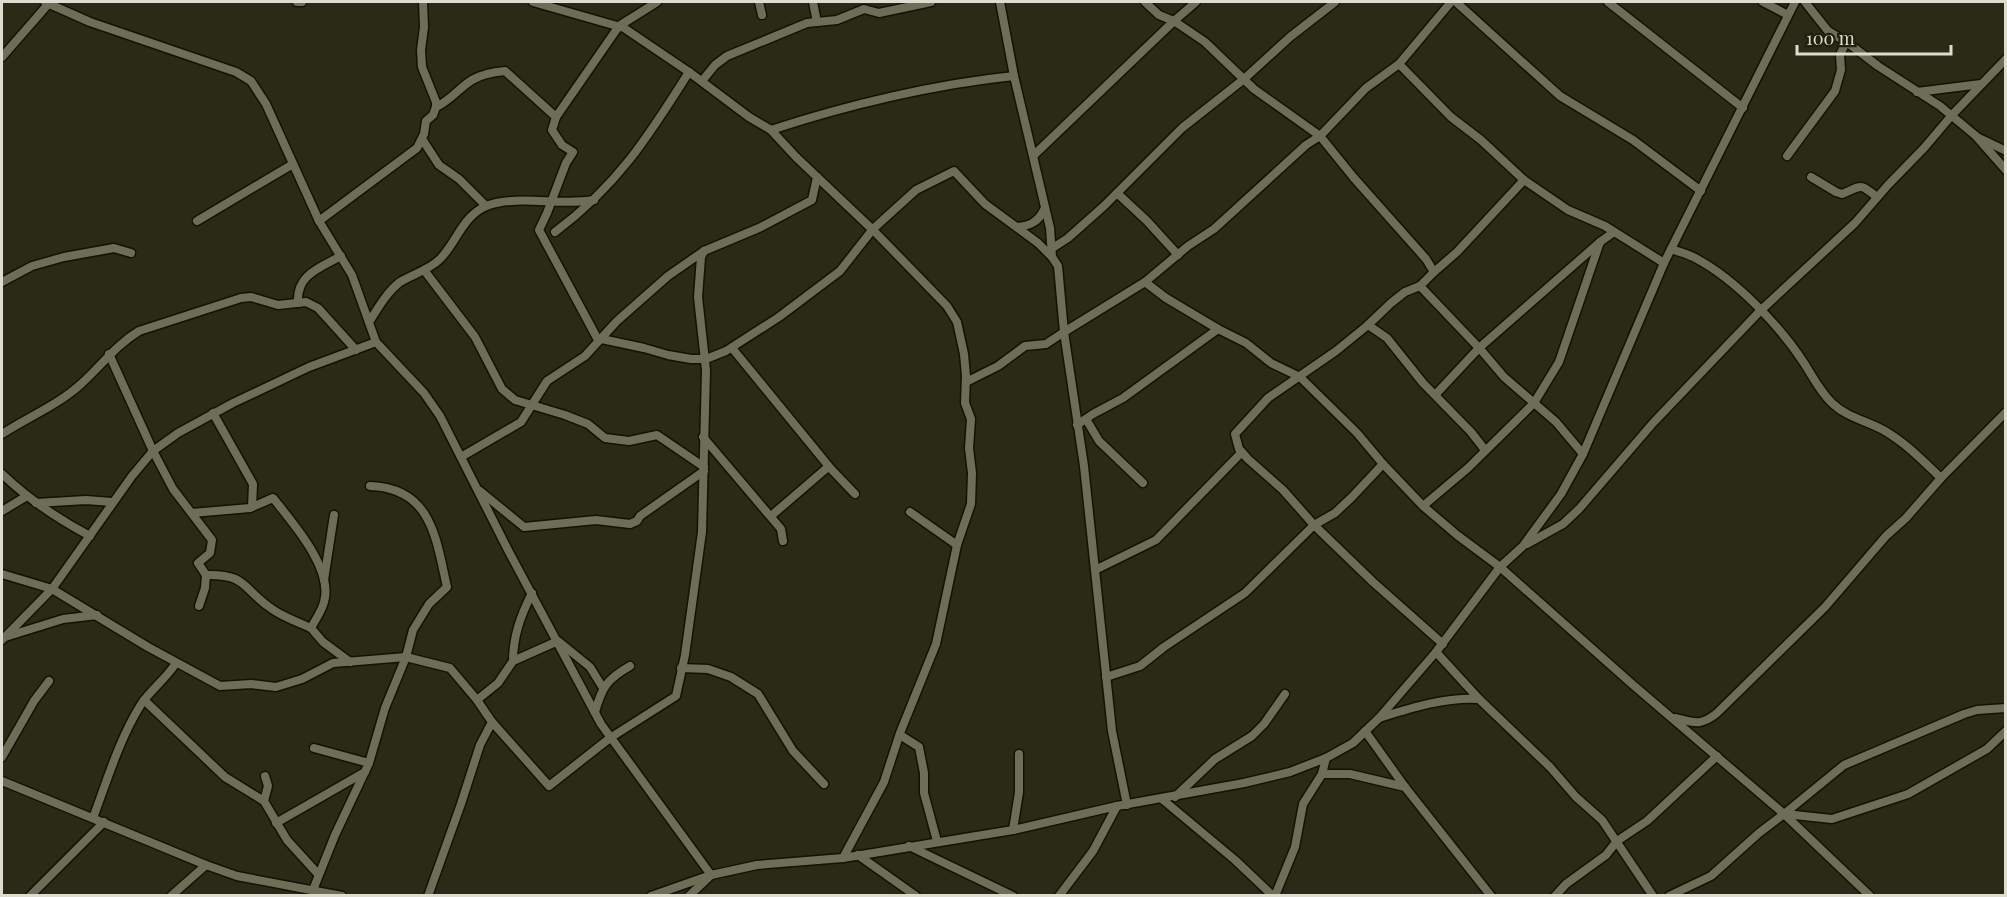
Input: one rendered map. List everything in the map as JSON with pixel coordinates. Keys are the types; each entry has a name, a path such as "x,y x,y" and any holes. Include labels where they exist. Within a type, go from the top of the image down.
{"street":[{"path":"2,57 48,2 90,22 236,72 251,81 266,104 320,221 352,275 376,342 424,393 440,416 610,738 711,875"},
{"path":"297,2 302,2"},
{"path":"320,221 417,148 422,139 426,121 436,107 422,67 423,2"},
{"path":"533,2 619,26 771,130 873,230 953,314 957,322 964,354 965,403 971,419 969,448 971,504 957,545 936,644 884,782 843,858"},
{"path":"657,2 619,26 556,117 552,130 562,145 573,152 566,163 539,230 597,338 668,355 706,359 732,348 779,317 840,271 873,230 916,190 954,171 986,204 1051,253 1058,266 1112,731 1127,805"},
{"path":"759,2 762,15"},
{"path":"813,2 817,22"},
{"path":"702,81 716,64 727,56 807,23 837,20 864,9 879,13 931,2"},
{"path":"1000,2 1014,76 1050,228 1051,253"},
{"path":"1145,2 1165,19 1174,21 1205,42 1254,89 1320,136 1426,259 1434,272"},
{"path":"1034,155 1196,2"},
{"path":"1051,253 1117,193 1182,128 1335,2"},
{"path":"966,382 998,366 1025,346 1046,344 1145,282 1214,229 1320,136 1366,88 1399,64 1451,2"},
{"path":"1456,2 1560,96 1633,140 1701,191"},
{"path":"1608,2 1743,108"},
{"path":"1763,2 1788,15"},
{"path":"651,896 711,875 758,865 843,858 1013,830 1117,806 1175,797 1290,772 1326,758 1353,743 1379,718 1437,652 1500,567 1522,546 1561,494 1583,454 1664,263 1795,2"},
{"path":"1806,2 1827,32 1846,42 1952,115 1976,136 2006,170"},
{"path":"1787,156 1835,91 1841,70 1840,56 1846,42"},
{"path":"1522,546 1563,524 1579,509 1653,423 1761,311 1855,223 2006,59"},
{"path":"1399,64 1450,117 1481,140 1524,180 1568,210 1605,226 1664,263"},
{"path":"436,107 444,104 470,81 487,73 505,71 556,117"},
{"path":"555,232 594,200 637,151 689,72"},
{"path":"771,130 863,104 959,84 1014,76"},
{"path":"1917,92 1982,84"},
{"path":"1976,136 2006,151"},
{"path":"422,139 439,165 459,179 486,206"},
{"path":"197,221 293,164"},
{"path":"461,457 521,422 547,381 585,356 617,321 668,276 704,251 759,228 812,200 818,177"},
{"path":"1811,177 1842,194 1852,187 1860,186 1877,197"},
{"path":"1443,644 1373,582 1314,525 1289,496 1239,449 1235,434 1268,398 1368,326 1390,303 1405,292 1420,286 1457,252 1524,180"},
{"path":"1117,193 1178,255"},
{"path":"369,322 383,300 399,283 439,261 459,231 473,215 486,206 508,202 551,203 594,200"},
{"path":"1017,227 1030,226 1042,215 1045,208"},
{"path":"1436,394 1479,348 1614,232"},
{"path":"1423,506 1468,468 1534,403 1558,362 1600,242"},
{"path":"2,282 32,266 64,257 114,248 131,253"},
{"path":"1671,249 1696,258 1761,311 1779,329 1814,381 1834,405 1846,415 1884,431 1902,442 1941,478"},
{"path":"2,574 52,589 176,663 220,686 251,684 276,687 302,679 333,663 406,657 450,668 492,722 549,786 610,738 676,696 685,655 702,532 706,359 698,297 701,257 704,251"},
{"path":"298,303 297,292 301,283 316,269 340,256"},
{"path":"423,270 475,337 502,389 515,400 588,423 605,438 628,441 657,435 704,469"},
{"path":"1145,282 1166,298 1246,344 1271,363 1300,377 1357,433 1423,506 1457,536 1500,567 1784,814 1870,896"},
{"path":"1420,286 1504,377 1556,422 1583,454"},
{"path":"2,434 73,390 109,354 139,331 241,298 251,297 278,305 306,302 318,308 356,350"},
{"path":"1368,326 1387,338 1419,377 1472,432 1485,450"},
{"path":"1077,425 1122,398 1218,329"},
{"path":"2,639 52,589 112,502 153,451 177,433 213,413 309,367 376,342"},
{"path":"732,348 828,466 855,494"},
{"path":"109,354 172,489 212,540 210,553 198,563 206,575 205,588 199,606"},
{"path":"1672,717 1694,723 1704,723 1717,712 1825,607 1886,536 1914,510 1941,478 2006,412"},
{"path":"213,413 253,484 252,507"},
{"path":"1086,419 1099,441 1143,483"},
{"path":"703,437 771,516 781,529 783,541"},
{"path":"1095,570 1156,540 1242,452"},
{"path":"1106,677 1140,666 1164,647 1245,593 1314,525 1335,513 1383,464"},
{"path":"771,516 828,466"},
{"path":"478,489 524,527 596,520 630,524 704,469"},
{"path":"2,474 36,503 90,536"},
{"path":"313,890 318,874 367,767 385,708 406,657 413,630 429,604 447,587 434,530 427,515 417,504 396,491 381,486 370,486"},
{"path":"2,511 27,496"},
{"path":"192,513 252,507 273,498 309,545 324,580"},
{"path":"36,503 86,500 112,502"},
{"path":"910,512 957,545"},
{"path":"311,628 325,601 324,580 334,515"},
{"path":"206,575 237,578 272,609 311,628 323,642 350,662"},
{"path":"513,661 513,645 520,616 532,593"},
{"path":"2,639 63,619 98,615"},
{"path":"477,700 498,683 513,661 558,641"},
{"path":"558,641 590,667 603,688"},
{"path":"1437,652 1479,699 1550,767 1576,797 1602,820 1653,896"},
{"path":"93,818 114,761 133,719 144,700 176,663"},
{"path":"595,712 603,688 615,674 630,666"},
{"path":"681,668 708,669 731,677 758,694 793,751 824,784"},
{"path":"2,757 34,700 49,681"},
{"path":"1175,797 1215,759 1252,736 1264,724 1285,694"},
{"path":"1379,718 1416,707 1452,700 1479,699"},
{"path":"144,700 225,777 264,801 287,840 318,874"},
{"path":"1670,896 1711,876 1759,833 1844,765 1964,714 1977,710 2006,708"},
{"path":"428,896 480,745 492,722"},
{"path":"1365,731 1405,787 1491,896"},
{"path":"1784,814 1832,819 1908,794 1987,749 2006,731"},
{"path":"900,735 919,747 924,773 924,793 937,841"},
{"path":"314,748 367,767"},
{"path":"1013,830 1019,792 1018,754"},
{"path":"1555,896 1566,884 1606,855 1617,841 1647,821 1717,756"},
{"path":"1162,799 1274,896 1294,847 1303,804 1322,774 1326,758"},
{"path":"276,823 367,767"},
{"path":"1322,774 1350,774 1405,787"},
{"path":"264,801 268,786 265,776"},
{"path":"2,781 237,876 342,896"},
{"path":"1062,895 1093,851 1117,806"},
{"path":"30,896 104,822"},
{"path":"909,846 1013,896"},
{"path":"858,855 916,896"},
{"path":"171,896 206,865"},
{"path":"689,896 711,875"}]}
